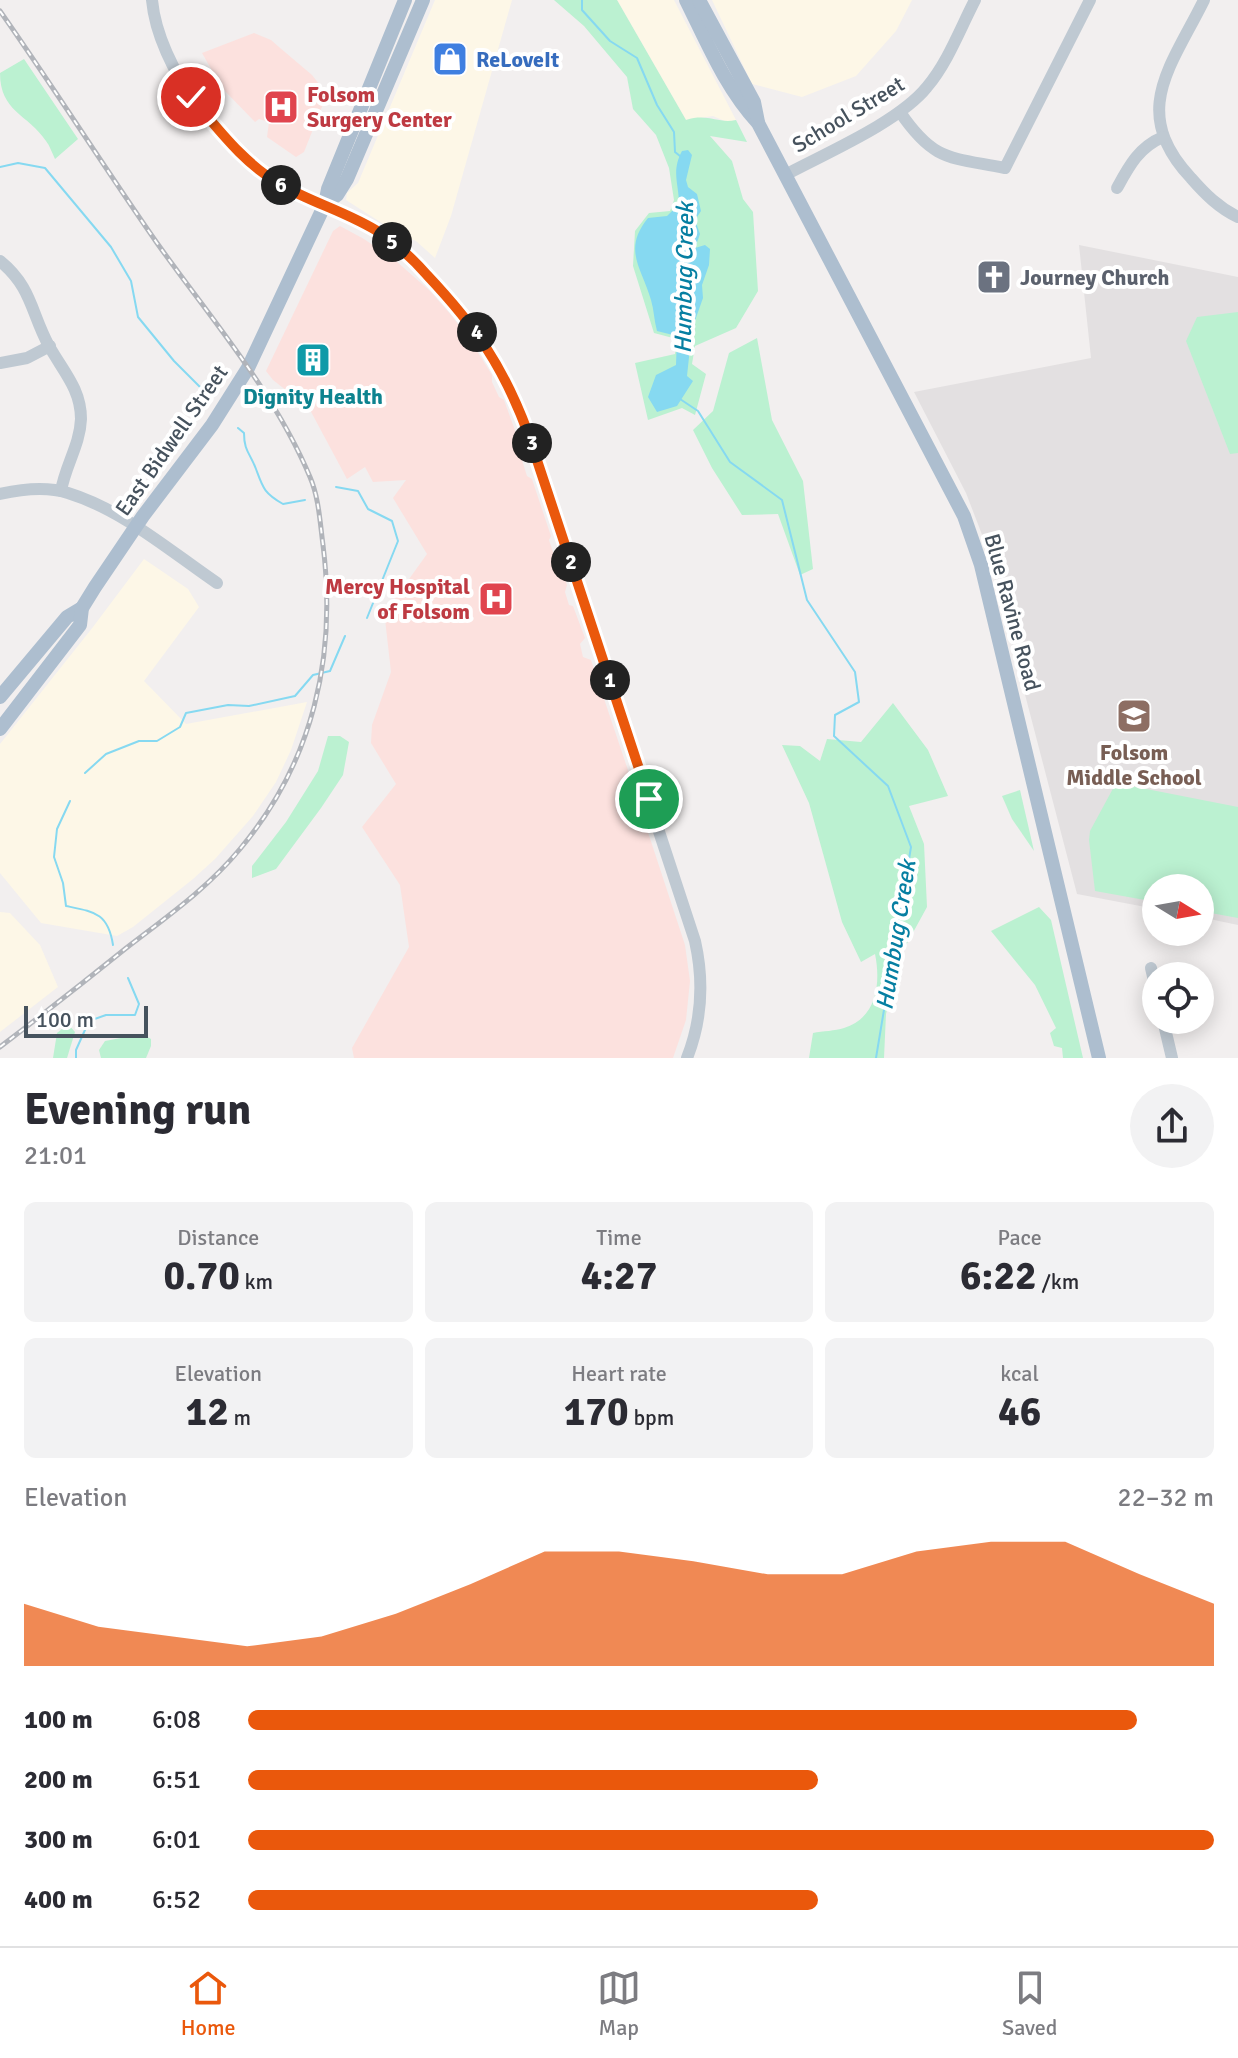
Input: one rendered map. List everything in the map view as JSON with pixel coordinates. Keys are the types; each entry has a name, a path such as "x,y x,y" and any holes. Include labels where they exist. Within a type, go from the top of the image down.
{"main road":[{"name":"East Bidwell Street","path":"0,697 67,617 82,608 234,391 286,293 325,204 328,189 405,0"},
{"path":"395,66 395,43 413,0"},
{"name":"East Bidwell Street","path":"325,204 337,195 347,179 423,0"},
{"name":"Blue Ravine Road","path":"686,0 726,80 743,107 758,123 952,492 975,547 1099,1058"},
{"name":"Blue Ravine Road","path":"699,0 754,102 758,123"},
{"path":"706,41 718,50 736,82 743,82"},
{"name":"East Bidwell Street","path":"0,729 75,633 80,625 82,608"}],"street":[{"path":"152,0 165,52 183,87 235,148 264,175 373,229 415,259 482,338 517,402 695,941 701,973 701,1000 695,1037 687,1058"},
{"name":"School Street","path":"785,175 900,112 916,99 933,80 975,0"},
{"path":"900,112 923,143 940,154 1005,168 1090,0"},
{"path":"1204,0 1161,89 1158,113 1163,137 1175,161 1211,200 1238,217"},
{"path":"1117,188 1135,157 1163,137"},
{"path":"0,261 29,295 50,346 73,382 80,405 78,441 61,491"},
{"path":"0,363 27,358 50,346"},
{"path":"0,494 35,489 61,491 105,507 217,583"},
{"path":"1166,1034 1172,1058"}],"shaded area":[{"path":"435,0 512,0 451,216 435,258 416,241 399,234 346,200 347,193 358,183"},
{"path":"617,0 674,0 736,120 727,122 713,116 686,120"},
{"path":"712,0 912,0 896,31 856,76 802,97 752,84"},
{"name":"Folsom Surgery Center","path":"254,33 271,40 312,75 327,94 304,152 296,157 267,137 269,122 259,119 255,122 222,88 202,53"},
{"path":"340,226 396,261 430,291 477,351 492,375 499,397 504,400 524,455 522,460 527,476 532,479 551,536 549,540 567,585 565,592 569,605 573,606 585,638 580,644 583,657 591,660 634,788 628,797 633,811 642,814 685,945 690,981 686,1020 673,1058 354,1058 352,1048 409,947 400,885 362,827 396,784 371,743 372,725 391,672 385,619 394,600 427,554 393,498 406,480 373,482 365,467 347,479 309,408 266,371 333,231"},
{"name":"Folsom Middle School","path":"1079,245 1238,277 1238,925 1214,920 1214,874 1142,874 1142,906 1077,894 986,545 966,493 914,392 1091,358"},
{"path":"144,559 188,589 199,607 144,681 186,724 307,702 291,750 276,782 253,816 193,879 117,936 41,923 0,873 0,744"},
{"path":"0,912 10,913 40,945 58,987 0,1032"}],"green space":[{"path":"554,0 617,0 686,120 736,120 747,142 710,136 732,161 743,199 753,212 758,291 736,328 695,346 692,364 706,374 695,415 682,408 648,420 635,363 675,354 673,338 654,333 633,266 635,231 649,213 670,211 674,200 669,168 656,135 633,109 627,77 584,26"},
{"path":"24,59 78,139 55,159 39,132 10,105 1,86 0,73"},
{"path":"1238,312 1238,453 1230,454 1186,341 1197,317"},
{"path":"757,338 772,420 803,481 813,569 800,575 778,514 742,515 712,468 693,430 713,411 729,353"},
{"path":"893,703 928,750 948,796 909,806 924,844 927,907 899,958 886,1014 884,1058 809,1058 813,1033 855,1023 870,1008 877,988 877,965 875,954 861,962 842,922 809,803 782,745 800,746 820,761 827,739 861,742"},
{"path":"328,736 340,736 349,742 343,775 276,869 252,878 252,866 286,822 318,771"},
{"path":"1116,783 1238,807 1238,918 1214,914 1214,874 1142,874 1142,899 1095,891 1090,831"},
{"path":"1020,790 1034,851 1012,819 1002,796"},
{"path":"1039,907 1051,920 1083,1058 1063,1058 1062,1048 1054,1046 1050,1033 1056,1028 1035,985 991,931"},
{"path":"68,1024 75,1032 67,1058 53,1058 57,1033"},
{"path":"142,1034 151,1039 146,1058 101,1058 99,1050 105,1041"}],"water":[{"path":"688,150 692,155 686,180 688,187 697,194 701,211 695,220 700,234 695,248 705,245 710,249 709,265 702,285 703,298 692,329 687,376 693,381 677,406 657,412 648,397 656,375 676,365 677,336 657,331 651,300 636,259 636,240 648,218 667,216 679,204 677,165 682,151"}],"waterway":[{"name":"Humbug Creek","path":"582,0 582,10 610,41 637,58 657,105 674,132 675,152 680,156"},
{"path":"0,167 18,163 45,168 111,247 131,281 138,317 174,361 207,394"},
{"name":"Humbug Creek","path":"680,399 698,411 730,462 782,500 807,600 855,672 859,702 835,715 834,736 888,786 911,847 876,1058"},
{"path":"238,428 244,433 246,448 268,493 283,504 305,500"},
{"path":"336,487 358,491 368,509 392,521 398,541 367,618"},
{"path":"85,773 106,754 139,741 157,741 180,727 186,713 228,705 249,706 295,696 313,675 330,671 345,636"},
{"path":"70,801 57,829 54,857 63,883 66,906 85,910 104,920 113,945"},
{"path":"76,1058 76,1050 89,1021 106,1015 135,1015 139,1004 128,978"}],"railway":[{"path":"0,11 157,243 260,385 295,445 310,477 319,511 326,587 326,628 314,706 286,781 265,816 227,864 200,890 0,1047"}],"place":[{"name":"ReLoveIt","path":"450,59"},
{"name":"Folsom Surgery Center","path":"281,107"},
{"name":"Journey Church","path":"994,277"},
{"name":"Dignity Health","path":"313,360"},
{"name":"Mercy Hospital of Folsom","path":"496,599"},
{"name":"Folsom Middle School","path":"1134,716"}],"route":[{"path":"191,97 235,148 264,175 296,193 352,216 415,259 449,296 489,349 517,402 649,799"}]}
